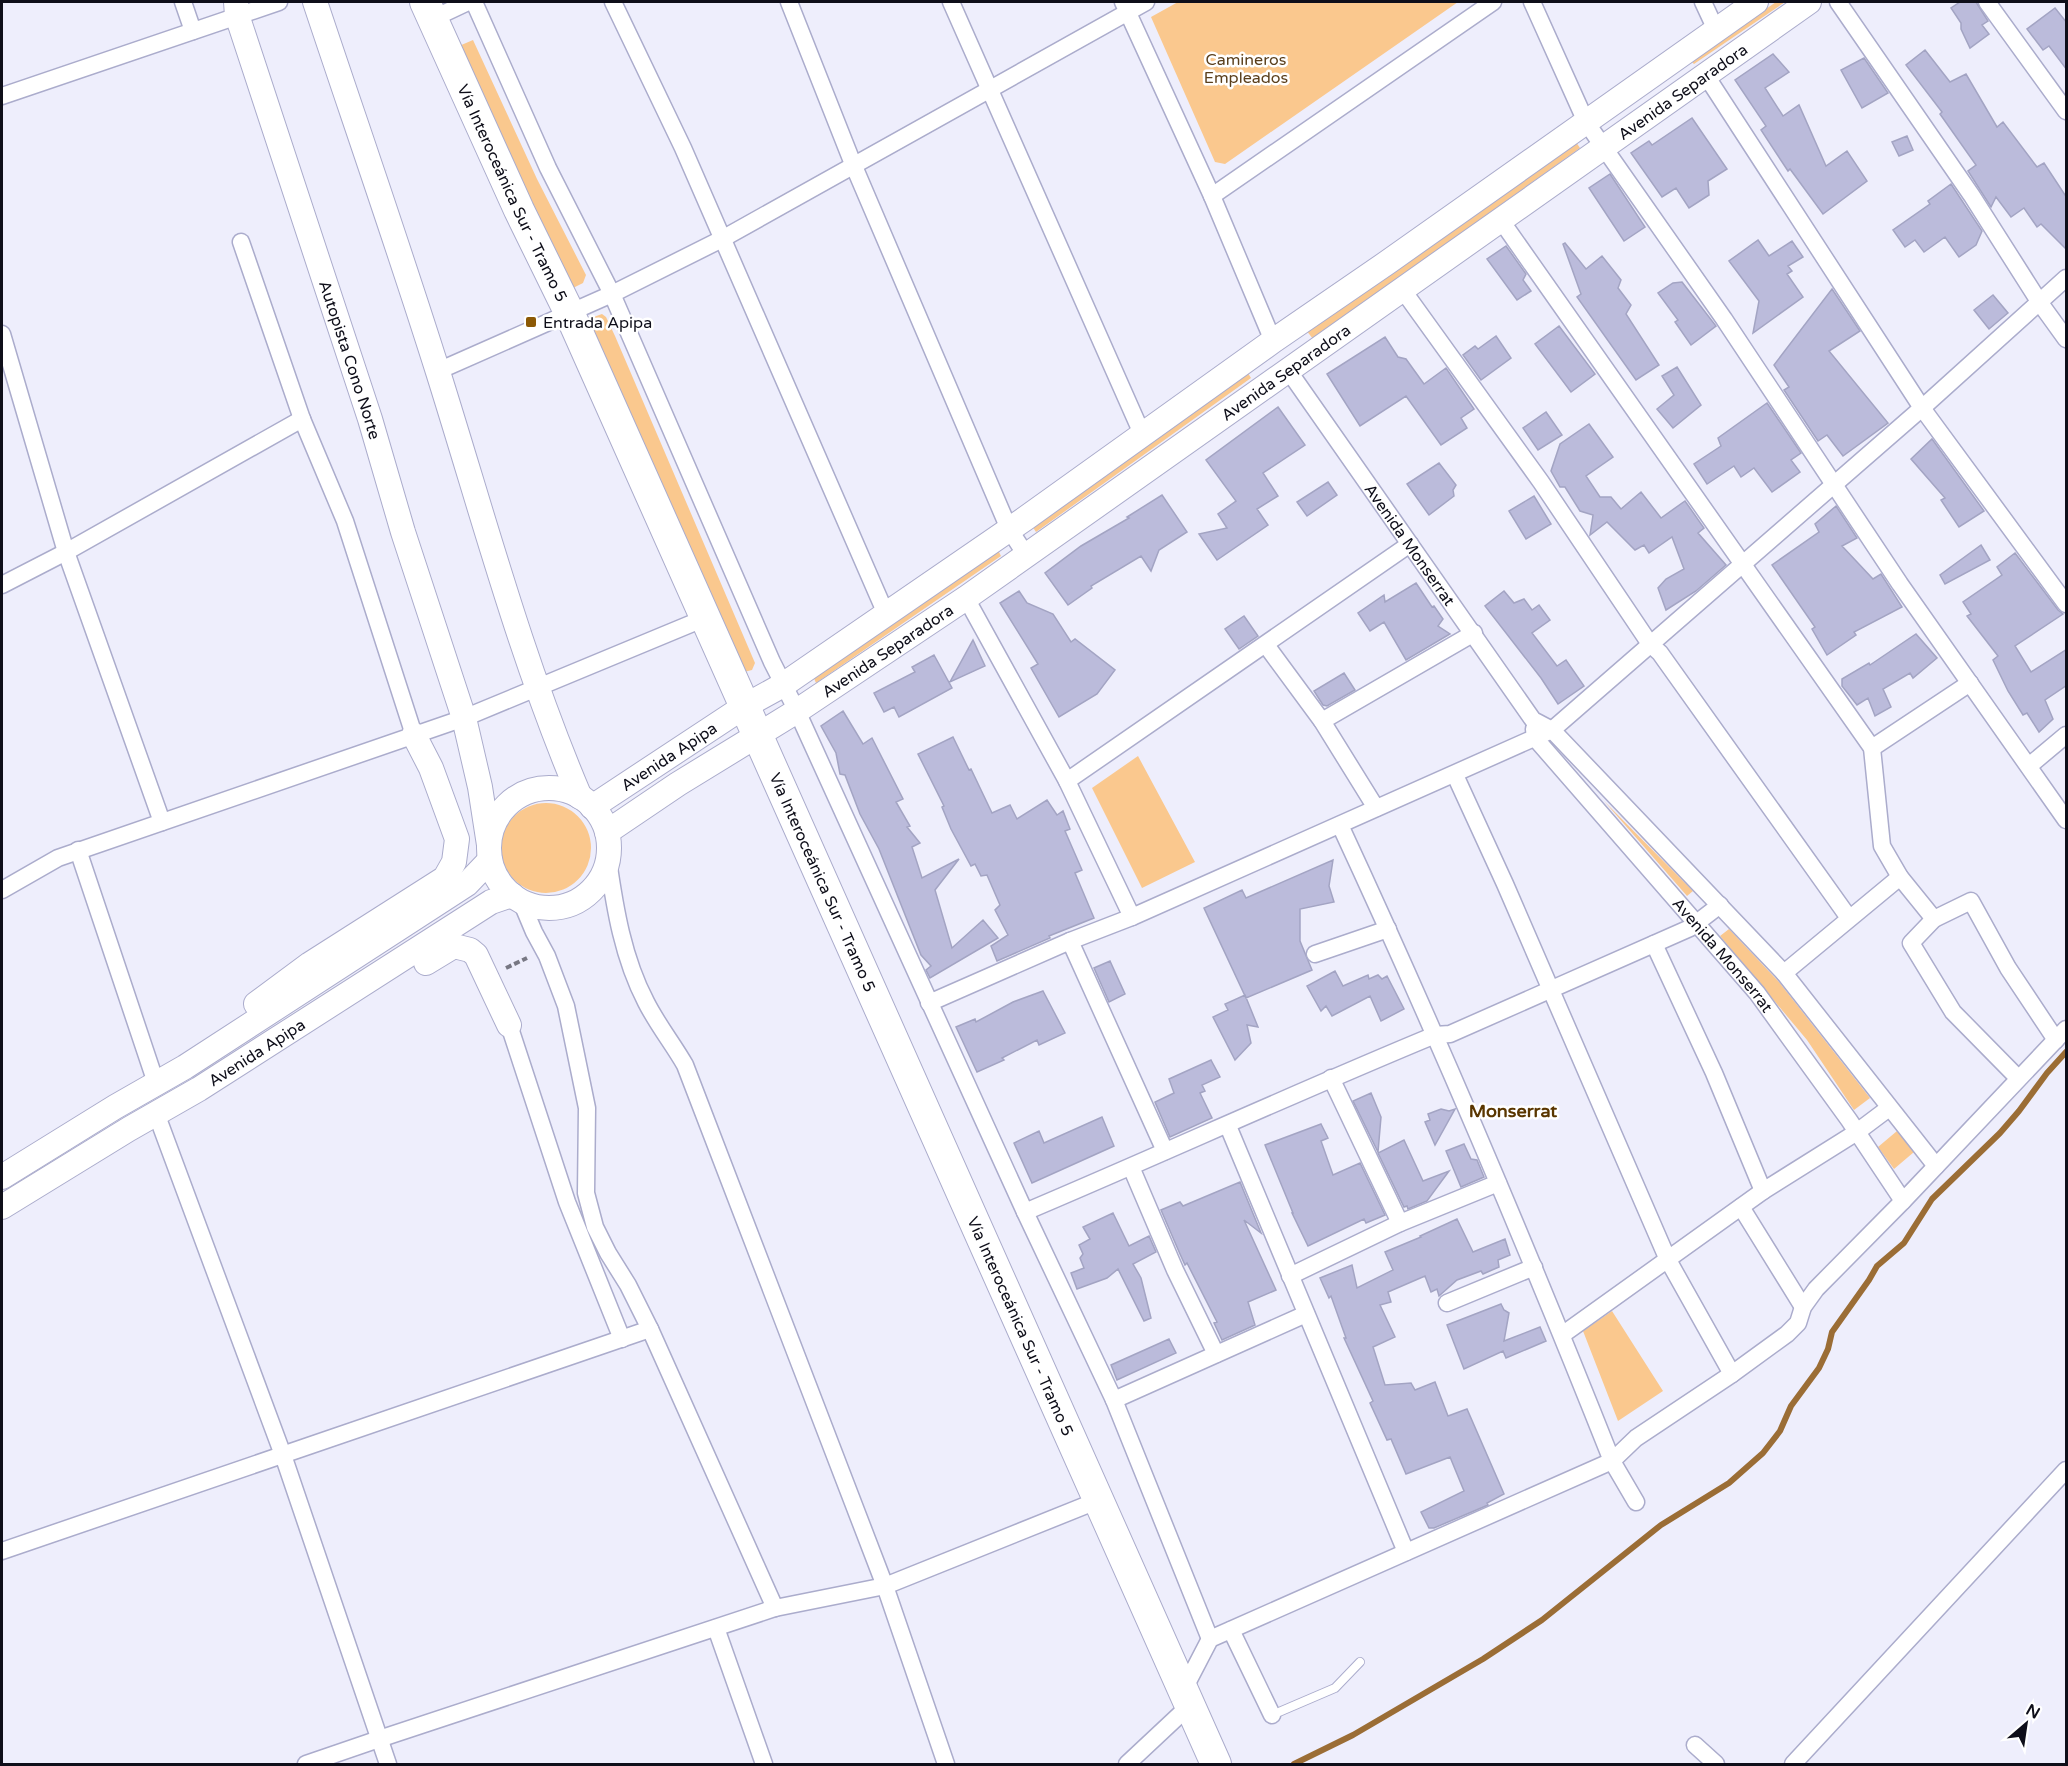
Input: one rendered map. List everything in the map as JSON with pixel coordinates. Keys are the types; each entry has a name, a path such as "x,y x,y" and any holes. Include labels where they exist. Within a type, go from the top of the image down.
{"highway":[{"name":"Vía Interoceánica Sur - Tramo 5","path":"428,10 519,210 569,312 1216,1764"}],"main road":[{"path":"315,2 438,371 512,618 549,724 586,802 601,818 606,832 609,846 608,860 603,874 586,895 574,902 548,908 534,906 516,898 495,873 490,853 492,830 498,816 508,804 535,790 565,791 586,802"},
{"name":"Avenida Separadora","path":"745,706 783,685 1010,529 1273,341 1756,2"},
{"name":"Avenida Separadora","path":"758,735 966,598 1602,146 1809,2"},
{"name":"Autopista Cono Norte","path":"237,8 464,718 478,779 490,853"},
{"name":"Avenida Apipa","path":"586,802 745,706"},
{"path":"207,1053 261,999 310,964 445,878 454,862 457,839 430,768 414,735"},
{"name":"Avenida Apipa","path":"606,832 758,735"},
{"name":"Avenida Apipa","path":"2,1177 207,1053 467,884 490,853"},
{"name":"Avenida Apipa","path":"2,1207 210,1082 491,902 516,898"},
{"path":"210,1082 241,1076 454,946 470,950 476,955 509,1025"}],"street":[{"path":"183,2 193,31"},
{"path":"2,96 193,31 237,8 279,2"},
{"path":"428,10 468,2"},
{"path":"474,2 548,168 612,294 783,685 1114,1400 1210,1639 1186,1699 1126,1764"},
{"path":"613,2 684,148 886,614"},
{"path":"789,2 853,164 1010,529 1026,555"},
{"path":"951,2 1143,436"},
{"path":"438,371 612,294 722,239 989,89 1125,7 1146,2"},
{"path":"1212,196 1493,2"},
{"path":"1532,2 1586,122 1724,319 1833,484 1970,683 2067,820"},
{"path":"1703,2 1716,30"},
{"path":"1838,2 1972,196 2040,303 2067,339"},
{"path":"1987,2 2067,111"},
{"path":"1125,7 1212,196 1273,341"},
{"path":"1705,74 1922,408 2067,604"},
{"path":"1500,219 1872,748 1882,846 1900,877 1934,919"},
{"path":"241,242 302,419 345,521 414,735"},
{"path":"929,1003 1070,941 1132,917 1552,730 1922,408 2067,278"},
{"path":"1402,289 1541,482 1650,644 1660,653 1849,918"},
{"path":"2,334 66,552 162,822"},
{"name":"Avenida Monserrat","path":"1288,370 1533,720 1552,730 1784,973 1936,1166"},
{"path":"2,585 66,552 302,419"},
{"path":"1067,781 1410,544"},
{"path":"966,598 1067,781 1132,917"},
{"path":"2,890 58,858 78,850 464,718 705,618"},
{"path":"1322,721 1474,633"},
{"path":"1266,645 1322,721 1376,808"},
{"path":"1872,748 1970,683"},
{"path":"1533,720 1534,738"},
{"path":"2029,766 2067,735"},
{"name":"Avenida Monserrat","path":"1534,738 1697,923 1771,1011 1903,1201"},
{"path":"1455,775 1505,884 1668,1260 1732,1374"},
{"path":"1340,825 1435,1035 1534,1267 1612,1461 1636,1502"},
{"path":"78,850 156,1083"},
{"path":"608,860 617,919 629,964 646,1004 685,1065 885,1586 946,1764"},
{"path":"1784,973 1900,877"},
{"path":"516,898 547,956 568,1015 587,1108 586,1193 595,1227 650,1329 775,1608"},
{"path":"1210,1639 1612,1461 1636,1438 1787,1334 1798,1323 1803,1307 1816,1289 2061,1034 2008,968 1971,901 1934,919 1911,943 1953,1012 2018,1078"},
{"path":"1025,1212 1228,1126 1331,1078 1435,1035 1449,1034 1654,944 1697,923 1720,905"},
{"path":"1315,954 1388,929"},
{"path":"1070,941 1165,1151"},
{"path":"1654,944 1713,1073 1763,1191"},
{"path":"509,1025 567,1202 622,1339"},
{"path":"1331,1078 1400,1223"},
{"path":"1562,1335 1763,1191 1857,1132 1889,1108"},
{"path":"156,1113 283,1455 388,1764"},
{"path":"1228,1126 1406,1552"},
{"path":"1131,1167 1175,1270 1216,1354"},
{"path":"1290,1276 1400,1223 1498,1183"},
{"path":"1741,1207 1803,1307"},
{"path":"1447,1304 1534,1267"},
{"path":"1114,1400 1306,1314"},
{"path":"2,1551 650,1329"},
{"path":"1793,1764 2067,1470"},
{"path":"306,1764 775,1608 885,1586 1099,1500"},
{"path":"716,1628 764,1764"},
{"path":"1231,1630 1272,1715"},
{"path":"1695,1745 1716,1764"}],"lane":[{"path":"1272,1715 1335,1688 1360,1662"}],"path":[{"path":"497,973 527,958"}],"green space":[{"name":"Camineros Empleados","path":"1178,2 1458,2 1225,164 1215,162 1151,17"},
{"path":"1776,2 1785,2 1694,64 1691,61"},
{"path":"473,40 537,179 586,275 583,283 573,288 512,167 459,46"},
{"path":"1576,142 1580,148 1313,339 1306,330"},
{"path":"602,314 606,317 615,336 755,663 752,670 744,672 588,319"},
{"path":"1248,373 1251,378 1036,532 1032,526"},
{"path":"998,550 1001,556 816,683 813,676"},
{"path":"1138,756 1195,862 1142,888 1092,788"},
{"path":"1604,801 1693,891 1687,896"},
{"path":"546,803 563,806 578,816 588,831 591,848 588,865 578,880 563,890 546,893 529,890 514,880 504,865 501,848 504,831 514,816 529,806"},
{"path":"1729,929 1779,982 1870,1098 1854,1110 1807,1040 1720,936"},
{"path":"1897,1131 1914,1152 1894,1169 1878,1147"},
{"path":"1612,1311 1663,1391 1618,1421 1583,1331"}],"building":[{"path":"1960,2 1976,2 1988,21 1982,25 1989,34 1970,48 1961,29 1961,23 1951,8"},
{"path":"2055,8 2067,23 2067,70 2049,46 2043,50 2027,29"},
{"path":"1925,50 1950,82 1966,74 1997,127 2003,122 2037,167 2044,163 2067,198 2067,250 2041,224 2037,227 2024,208 2011,217 1996,197 1991,207 1968,171 1976,165 1940,114 1942,112 1906,65"},
{"path":"1773,54 1789,72 1765,88 1783,116 1799,105 1826,166 1847,151 1867,181 1823,214 1790,169 1788,171 1761,130 1766,126 1735,80"},
{"path":"1864,58 1888,93 1862,108 1841,70"},
{"path":"1692,118 1727,169 1708,181 1709,195 1689,208 1676,188 1662,197 1631,153 1649,141 1652,145"},
{"path":"1907,136 1913,150 1899,156 1892,142"},
{"path":"1610,174 1645,227 1624,241 1589,188"},
{"path":"1951,184 1982,231 1976,245 1959,257 1945,237 1924,252 1915,240 1905,247 1893,230 1930,204 1928,201"},
{"path":"1758,240 1769,256 1792,241 1803,257 1788,266 1792,271 1787,274 1803,297 1753,333 1759,301 1729,261"},
{"path":"1565,243 1586,269 1602,256 1621,280 1618,288 1631,305 1626,314 1659,365 1636,380 1577,297 1581,294 1563,244"},
{"path":"1506,246 1526,274 1523,280 1531,291 1517,300 1487,259"},
{"path":"1682,282 1716,326 1691,345 1675,322 1678,320 1658,293 1673,283"},
{"path":"1832,289 1860,331 1829,351 1888,423 1843,456 1827,435 1818,441 1784,390 1789,387 1774,365"},
{"path":"1993,295 2008,313 1989,329 1974,310"},
{"path":"1559,326 1595,374 1571,392 1535,344"},
{"path":"1496,336 1511,358 1481,380 1463,355 1475,346 1478,349"},
{"path":"1385,337 1398,357 1406,359 1424,384 1446,368 1474,409 1461,418 1467,428 1441,445 1406,396 1360,426 1327,374"},
{"path":"1677,367 1701,405 1673,428 1657,409 1674,395 1662,376"},
{"path":"1767,403 1801,453 1791,460 1800,472 1772,492 1754,468 1741,477 1734,466 1707,484 1694,464 1721,446 1718,438"},
{"path":"1278,407 1305,445 1263,473 1278,496 1257,509 1268,525 1217,560 1199,534 1227,528 1218,514 1236,501 1206,460"},
{"path":"1546,412 1562,435 1538,450 1523,428"},
{"path":"1589,424 1613,457 1586,476 1600,497 1611,497 1621,509 1641,492 1661,518 1685,501 1704,528 1698,533 1726,565 1696,591 1666,610 1658,588 1666,579 1684,569 1672,537 1649,553 1644,545 1635,550 1607,522 1590,535 1593,515 1580,511 1565,487 1560,487 1551,471 1560,444"},
{"path":"1932,439 1984,511 1959,527 1941,500 1945,498 1911,459"},
{"path":"1439,463 1456,485 1453,490 1454,496 1429,515 1407,484"},
{"path":"1328,482 1337,495 1307,516 1297,502"},
{"path":"1162,495 1187,532 1159,550 1151,571 1141,556 1091,586 1092,588 1068,605 1045,573 1081,546 1129,518 1127,517"},
{"path":"1534,496 1551,524 1526,539 1509,511"},
{"path":"1836,506 1857,538 1842,546 1873,579 1881,574 1902,607 1854,632 1856,635 1827,655 1812,629 1815,627 1772,565 1819,532 1815,524"},
{"path":"1981,545 1990,560 1945,584 1940,575"},
{"path":"2015,553 2063,614 2015,646 2031,672 2067,649 2067,685 2045,700 2053,719 2039,732 2027,713 2023,715 2008,691 1993,660 1998,656 1967,616 1971,614 1963,602 2002,575 1997,567"},
{"path":"1416,583 1443,619 1438,626 1450,634 1406,660 1384,622 1370,631 1358,613 1384,595 1385,602"},
{"path":"1019,591 1027,603 1053,614 1071,642 1075,639 1115,670 1097,694 1059,717 1031,668 1038,664 1000,603"},
{"path":"1504,591 1514,603 1524,599 1532,610 1539,605 1550,620 1532,633 1557,666 1566,660 1584,686 1558,704 1541,678 1485,606"},
{"path":"1244,616 1258,636 1239,649 1225,629"},
{"path":"1916,634 1937,658 1913,678 1910,673 1883,689 1891,707 1875,716 1868,698 1857,705 1842,686 1842,679 1869,663 1870,665"},
{"path":"973,640 985,666 950,682"},
{"path":"934,655 952,688 899,717 894,707 884,712 874,693 915,672 912,667"},
{"path":"1344,673 1355,690 1327,706 1323,705 1314,691"},
{"path":"843,711 863,744 872,738 903,799 896,802 910,826 907,827 920,843 912,847 922,878 959,859 935,890 952,948 983,920 998,938 930,978 926,970 931,966 921,955 879,849 860,814 845,775 840,774 836,753 821,726"},
{"path":"953,737 992,813 1010,805 1017,819 1047,800 1057,815 1063,811 1070,829 1065,831 1082,870 1075,873 1094,918 997,961 991,946 1008,935 995,910 1000,905 987,875 981,876 975,864 971,866 951,829 942,807 944,806 918,754"},
{"path":"1333,860 1329,886 1334,902 1300,909 1300,941 1312,970 1246,998 1204,908 1242,890 1246,898"},
{"path":"1110,961 1125,994 1109,1002 1094,968"},
{"path":"1335,971 1343,986 1368,975 1369,979 1378,975 1382,979 1387,976 1404,1009 1381,1021 1370,996 1332,1016 1326,1006 1321,1011 1307,986"},
{"path":"1043,991 1065,1033 1039,1045 1037,1040 1002,1058 1004,1060 977,1072 956,1027 975,1019 976,1022 1013,1002"},
{"path":"1245,995 1258,1027 1247,1025 1251,1043 1235,1060 1213,1017 1228,1010 1225,1004"},
{"path":"1211,1060 1220,1077 1202,1085 1205,1091 1200,1093 1212,1118 1170,1137 1155,1102 1174,1093 1169,1079"},
{"path":"1371,1093 1381,1117 1378,1152 1353,1101"},
{"path":"1441,1109 1449,1111 1455,1109 1435,1145 1425,1122 1430,1120 1428,1114"},
{"path":"1102,1117 1114,1146 1032,1183 1014,1143 1039,1131 1044,1143"},
{"path":"1321,1124 1328,1138 1321,1141 1333,1175 1360,1163 1385,1215 1366,1223 1364,1219 1308,1246 1265,1145"},
{"path":"1404,1140 1423,1181 1449,1171 1427,1201 1408,1209 1407,1206 1404,1207 1378,1153"},
{"path":"1464,1144 1471,1159 1477,1160 1484,1177 1461,1187 1446,1151"},
{"path":"1240,1182 1261,1233 1244,1220 1276,1290 1248,1302 1255,1325 1222,1340 1214,1323 1217,1322 1187,1263 1185,1265 1161,1210 1180,1202 1183,1206"},
{"path":"1113,1213 1129,1246 1149,1236 1156,1252 1133,1264 1141,1278 1151,1318 1144,1321 1118,1269 1107,1278 1077,1289 1071,1273 1084,1268 1080,1258 1083,1254 1079,1245 1090,1239 1083,1227"},
{"path":"1457,1219 1473,1252 1505,1239 1510,1255 1498,1260 1499,1267 1483,1274 1481,1271 1457,1280 1439,1296 1437,1289 1431,1292 1425,1276 1388,1292 1391,1302 1380,1305 1395,1337 1373,1347 1385,1385 1411,1383 1415,1390 1435,1382 1448,1416 1467,1409 1504,1494 1487,1503 1488,1505 1434,1528 1429,1528 1421,1512 1464,1491 1450,1457 1406,1474 1391,1439 1387,1440 1370,1403 1373,1401 1344,1338 1346,1338 1331,1296 1329,1298 1320,1278 1352,1265 1357,1288 1393,1270 1385,1252"},
{"path":"1501,1304 1509,1313 1504,1341 1540,1327 1546,1341 1506,1358 1503,1351 1464,1369 1447,1325"},
{"path":"1169,1339 1176,1353 1117,1380 1111,1365"}],"waterway":[{"path":"1294,1764 1353,1735 1483,1659 1542,1620 1661,1525 1729,1483 1763,1453 1780,1431 1791,1406 1819,1368 1828,1349 1832,1332 1877,1266 1904,1243 1932,1199 2000,1133 2066,1052"}],"place":[{"name":"Entrada Apipa","path":"531,322"}],"district":[{"name":"Monserrat","path":"1513,1111"}]}
